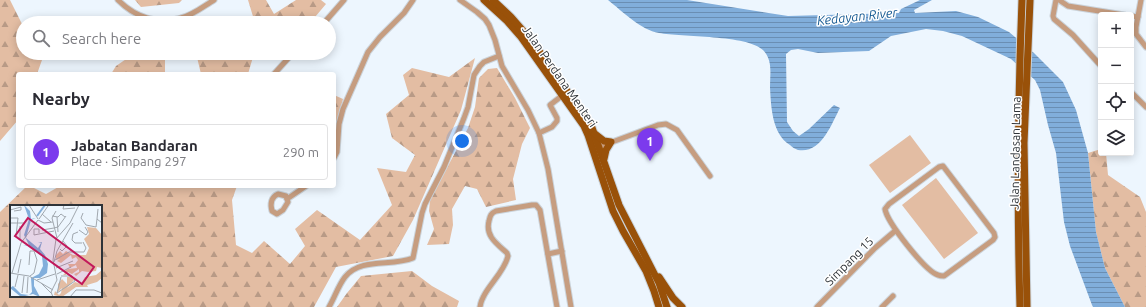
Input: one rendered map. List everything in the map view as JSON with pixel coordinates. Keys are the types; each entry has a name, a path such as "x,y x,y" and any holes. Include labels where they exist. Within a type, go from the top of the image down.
{"main road":[{"name":"Jalan Perdana Menteri","path":"484,0 507,21 521,37 584,126 604,160 618,205 659,283 667,307"},
{"name":"Jalan Perdana Menteri","path":"493,0 515,21 532,42 587,118 595,133 596,148 613,211 648,277 659,307"},
{"name":"Jalan Landasan Lama","path":"1027,307 1024,143 1031,2"},
{"name":"Jalan Landasan Lama","path":"1020,307 1017,208 1022,21 1021,3"},
{"path":"595,133 604,141 612,142 606,150 604,160"},
{"path":"646,259 682,307"}],"street":[{"path":"118,0 125,7 141,16"},
{"path":"187,16 214,0"},
{"path":"330,16 344,0"},
{"path":"336,154 337,124 368,52 380,37 404,13 413,0"},
{"path":"460,0 485,19 492,31 506,75 528,110 539,133 548,169 571,307"},
{"path":"1056,0 1053,16 1054,19 1073,35 1098,63"},
{"path":"1059,0 1068,6 1105,12"},
{"path":"1068,6 1069,0"},
{"path":"1141,0 1136,34 1146,47"},
{"path":"1134,16 1138,17"},
{"path":"329,307 346,275 354,269 364,265 412,258 425,204 444,167 464,118 476,70 484,62 499,56"},
{"path":"276,72 287,60"},
{"path":"539,133 547,130 555,124 557,118 550,105 562,95"},
{"path":"1134,95 1146,107"},
{"path":"596,148 658,125 666,124 677,130 710,176"},
{"path":"943,166 994,233 995,237 944,276 937,275 922,262 895,231 885,209 889,204 943,166"},
{"path":"287,199 303,188"},
{"path":"480,307 482,299 504,266 508,256 507,253 492,239 488,231 489,219 493,213 536,205 540,210 557,307"},
{"name":"Simpang 15","path":"817,307 875,248 895,231"},
{"path":"548,254 562,251"},
{"path":"882,307 893,296"}],"green space":[{"path":"0,0 10,0 18,16 16,16 16,60 42,60 38,72 16,72 16,122 0,141"},
{"path":"135,0 182,0 179,3 141,7"},
{"path":"248,0 266,0 274,14 296,0 321,0 326,4 316,16 253,16"},
{"path":"475,58 461,110 413,220 393,256 336,267 314,307 0,307 0,212 25,188 34,188 46,194 56,188 236,188 232,200 236,245 252,253 264,241 290,264 305,246 295,229 317,210 360,240 392,205 377,168 406,172 415,155 392,138 386,114 409,95 403,75 412,68 449,77"},
{"path":"125,60 165,60 165,72 112,72 116,66"},
{"path":"198,60 252,60 249,72 201,72"},
{"path":"497,68 515,98 530,128 522,144 513,179 516,200 486,207 477,189 465,186 452,209 453,225 449,244 427,245 434,229 429,211 430,200 468,128 475,107 479,78 488,69"},
{"path":"336,96 343,99 336,126"},
{"path":"910,135 931,163 890,193 869,165"},
{"path":"1098,150 1098,156 1106,156 1108,175 1140,197 1146,212 1146,307 1125,307 1105,268 1096,232 1088,153"},
{"path":"936,178 978,233 944,259 902,205"},
{"path":"412,271 432,286 459,301 457,307 337,307 361,276"}],"water":[{"name":"Kedayan River","path":"608,0 687,0 788,16 899,13 901,9 920,0 932,0 914,10 915,13 956,11 978,17 1009,32 1034,53 1063,82 1076,110 1088,153 1096,232 1105,268 1125,307 1093,307 1092,305 1070,246 1064,222 1056,153 1040,90 1035,80 1011,59 962,36 943,31 926,29 891,36 869,51 818,53 798,49 791,50 786,54 787,122 793,131 799,136 809,129 834,105 840,108 829,130 819,143 813,148 798,150 784,140 776,127 771,103 770,63 763,50 755,45 729,39 659,33 652,31 632,20"}],"place":[{"name":"Jabatan Bandaran","path":"650,161"}]}
